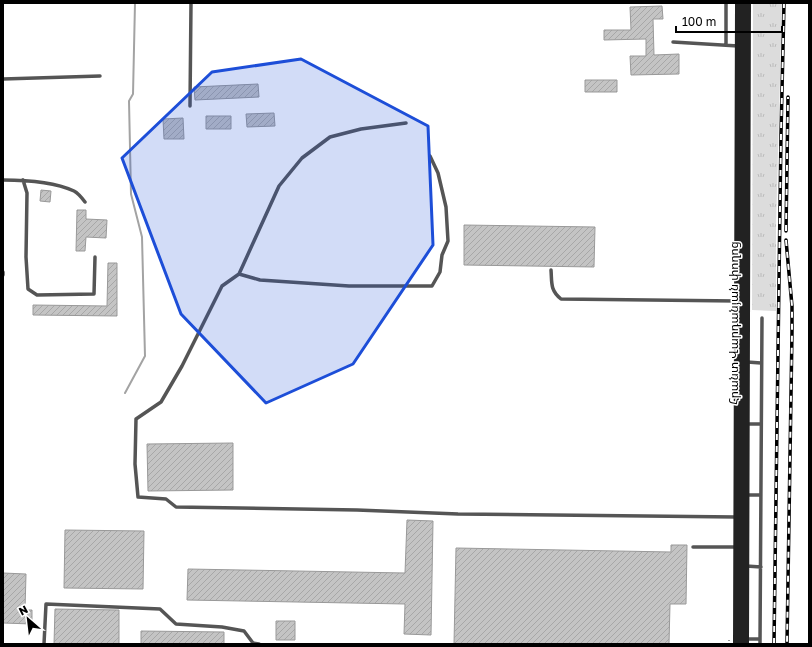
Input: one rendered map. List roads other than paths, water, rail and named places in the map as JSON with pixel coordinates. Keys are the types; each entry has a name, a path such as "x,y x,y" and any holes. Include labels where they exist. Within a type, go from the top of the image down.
{"main road":[{"name":"Հրանտ Վարդանյան փողոց","path":"737,644 739,3"},
{"name":"Հրանտ Վարդանյան փողոց","path":"745,641 747,3"}],"lane":[{"path":"190,106 191,3"},
{"path":"726,3 726,45"},
{"path":"673,42 739,46"},
{"path":"3,78 100,76"},
{"path":"406,123 361,129 330,137 302,158 279,186 239,274 222,286 182,366 161,402 136,419 134,464 138,497 166,499 176,507 357,510 458,514 738,517"},
{"path":"239,274 260,280 349,286 432,286 440,272 442,255 448,241 446,207 438,173 430,156"},
{"path":"3,180 23,180 55,185 75,191 85,202"},
{"path":"23,180 27,193 26,258 28,289 37,295 94,294 95,257"},
{"path":"551,270 552,288 555,294 561,299 738,301"},
{"path":"760,644 762,318"},
{"path":"746,362 762,363"},
{"path":"746,424 761,424"},
{"path":"745,495 760,495"},
{"path":"692,547 738,547"},
{"path":"745,566 761,567"},
{"path":"44,644 46,604 160,609 176,624 222,627 244,631 253,643 260,644"},
{"path":"745,641 760,639"}],"waterway":[{"path":"125,393 145,356 142,237 131,194 129,101 133,94 135,3"}],"railway":[{"path":"774,644 784,3"},
{"path":"786,231 788,97"},
{"path":"786,240 792,306 787,644"}]}
